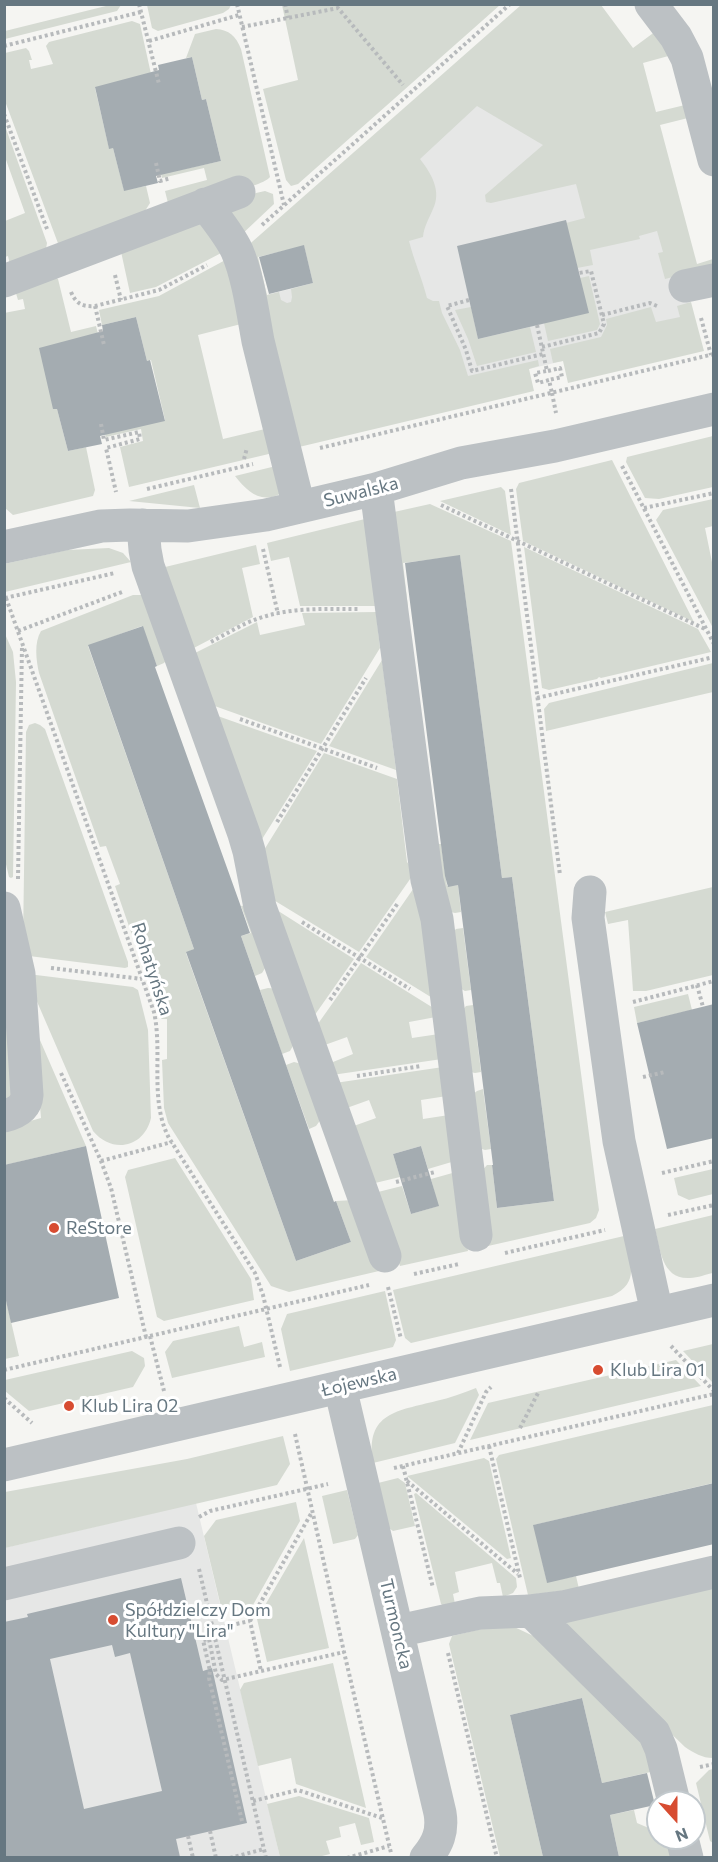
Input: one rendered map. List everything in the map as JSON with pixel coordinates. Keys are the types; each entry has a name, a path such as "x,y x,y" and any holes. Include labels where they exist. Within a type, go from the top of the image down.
{"street":[{"path":"651,4 676,37 687,58 714,160"},
{"path":"4,281 239,192"},
{"path":"206,204 236,248 242,266 299,507"},
{"name":"Suwalska","path":"4,548 101,526 203,525 250,518 376,489 461,463 555,446 714,408"},
{"path":"376,489 427,880 438,919 467,1163 472,1248"},
{"path":"143,525 145,550 153,580 244,834 260,907 362,1191 388,1274"},
{"path":"590,892 588,918 618,1141 655,1214 657,1313"},
{"path":"4,1116 20,1110 27,1100 11,899"},
{"name":"Łojewska","path":"4,1465 714,1300"},
{"name":"Turmoncka","path":"340,1387 442,1823 437,1842 426,1857"},
{"path":"4,1584 190,1543"},
{"path":"398,1631 480,1613 563,1607 714,1572"},
{"path":"527,1611 535,1615 654,1733 661,1749 671,1790"}],"path":[{"path":"139,4 159,84"},
{"path":"237,4 284,205"},
{"path":"285,4 288,18"},
{"path":"316,4 318,12"},
{"path":"4,114 74,298 81,305 94,306 159,290 236,248 510,4"},
{"path":"242,27 338,8 403,85"},
{"path":"4,46 141,12"},
{"path":"149,40 239,15"},
{"path":"542,347 599,333 604,324 591,271 579,273"},
{"path":"469,300 447,306 472,370 543,354"},
{"path":"602,315 650,303 658,306"},
{"path":"94,306 104,345"},
{"path":"537,325 547,371"},
{"path":"312,450 714,354"},
{"path":"560,368 562,377 538,383 536,373 547,371 560,368"},
{"path":"549,380 552,393"},
{"path":"100,424 117,496"},
{"path":"104,440 139,432 140,439 106,448"},
{"path":"621,463 714,644"},
{"path":"510,480 560,875"},
{"path":"644,508 714,493"},
{"path":"439,504 705,629"},
{"path":"266,562 278,614"},
{"path":"18,631 153,580"},
{"name":"Rohatyńska","path":"6,598 154,1012 158,1036 161,1118 172,1142 255,1274 281,1373"},
{"path":"181,657 257,619 300,609 394,620 254,879 360,958 449,1014"},
{"path":"11,899 22,643"},
{"path":"537,698 714,657"},
{"path":"599,677 601,683"},
{"path":"198,704 415,781"},
{"path":"306,1035 426,865"},
{"path":"17,964 142,980"},
{"path":"628,1007 634,1000 714,981"},
{"path":"697,985 703,1007"},
{"path":"322,1081 455,1062"},
{"path":"58,1066 101,1161 116,1208 164,1391"},
{"path":"648,1076 665,1072"},
{"path":"101,1161 172,1142"},
{"path":"656,1174 714,1161"},
{"path":"362,1191 467,1163"},
{"path":"502,1254 655,1214 714,1204"},
{"path":"4,1370 266,1309 472,1248"},
{"path":"388,1274 408,1370"},
{"path":"385,1471 714,1393 670,1346 681,1343"},
{"path":"457,1453 486,1392 496,1385"},
{"path":"520,1428 539,1391"},
{"path":"4,1398 32,1423"},
{"path":"295,1434 391,1854"},
{"path":"489,1446 527,1611"},
{"path":"404,1466 497,1857"},
{"path":"407,1481 519,1575"},
{"path":"266,1857 213,1629 190,1543 201,1515 210,1511 336,1482"},
{"path":"261,1671 250,1621 313,1511"},
{"path":"213,1629 250,1621"},
{"path":"242,1821 209,1678 210,1669 203,1640 209,1639 219,1679 344,1652"},
{"path":"253,1801 298,1790 383,1818"},
{"path":"210,1831 216,1857"},
{"path":"188,1836 193,1857"},
{"path":"347,1857 389,1846"},
{"path":"230,1857 264,1849"}],"shaded area":[{"path":"147,4 231,5 223,13 158,31 152,28"},
{"path":"282,4 500,5 298,184 291,186 286,180 263,89 298,80"},
{"path":"110,5 121,5 117,11 5,39 5,31"},
{"path":"521,5 601,5 633,48 656,31 672,55 643,63 656,112 685,105 688,118 660,125 697,264 713,259 713,267 665,279 658,253 663,252 657,231 639,236 640,239 590,250 593,265 577,268 566,223 585,218 576,184 491,203 486,202 485,195 543,145 477,106 420,159 434,182 436,196 423,237 409,241 427,298 439,301 442,313 460,350 468,376 538,360 539,366 529,369 534,391 299,447 244,249","holes":["304,246 313,283 291,289 291,302 281,300 279,292 267,295 258,257"]},
{"path":"539,5 632,82 697,329 298,424 267,295 313,283 304,245"},
{"path":"132,21 140,24 151,74 95,88 109,148 113,148 124,190 146,186 150,203 140,219 59,246 5,101 5,53 26,48 32,60 29,60 31,69 53,64 46,46 49,42"},
{"path":"216,29 232,34 241,49 270,177 263,182 238,190 168,203 165,191 207,180 204,168 162,178 161,174 221,161 206,99 202,100 192,57 186,58 195,34"},
{"path":"5,126 47,243 46,249 11,269 8,256 5,257 5,221 25,213 5,157"},
{"path":"265,191 273,194 274,204 239,237 222,207"},
{"path":"202,216 225,251 156,287 130,293 120,247"},
{"path":"229,258 249,322 198,335 223,439 265,429 273,453 129,487 120,447 143,441 141,429 106,437 105,434 165,420 151,360 147,361 136,317 102,325 99,310 159,296"},
{"path":"52,275 58,279 71,332 96,326 98,334 57,409 68,451 86,447 95,490 93,496 13,515 5,508 4,313 25,309 23,299 18,300 15,290"},
{"path":"589,276 600,324 597,330 548,341 544,323 580,278"},
{"path":"691,302 704,351 568,383 563,361 553,363 550,349 601,337 607,325 606,319 651,307 656,322 680,317 677,306"},
{"path":"471,307 478,339 530,327 536,352 477,366 455,310"},
{"path":"713,436 713,487 659,499 645,498 626,462 627,457"},
{"path":"612,460 694,622 523,541 516,489 519,483"},
{"path":"276,466 280,494 273,497 266,498 254,494 235,476"},
{"path":"194,485 200,508 129,501"},
{"path":"501,487 505,491 511,535 440,501"},
{"path":"713,499 713,526 705,528 713,567 713,628 656,520 663,510"},
{"path":"430,504 511,541 599,1210 596,1218 590,1223 488,1246 479,1174 487,1165 492,1165 497,1208 554,1201 512,877 502,878 460,556 403,563 408,607 405,607 394,512"},
{"path":"369,518 375,606 300,606 289,557 271,561 267,543"},
{"path":"256,545 260,564 242,568 253,617 190,650 161,568"},
{"path":"524,547 698,629 711,652 549,690 542,688"},
{"path":"109,548 123,553 131,562 5,592 4,564 67,550"},
{"path":"133,595 142,595 169,657 164,663 157,666 142,626 88,646 194,949 186,953 296,1261 351,1242 336,1201 354,1200 379,1271 289,1292 271,1286 168,1123 164,1108 162,1060 167,1059 167,1019 161,1019 146,974 151,971 138,933 132,935 115,886 120,884 106,846 100,847 39,673 36,657 37,640 41,631"},
{"path":"376,612 380,648 321,744 209,704 191,655 257,622 260,635 305,625 302,613"},
{"path":"5,634 13,652 16,682 13,877 11,878 4,856"},
{"path":"382,660 396,770 329,746"},
{"path":"713,663 713,692 546,731 544,709 549,703"},
{"path":"212,714 317,751 259,844"},
{"path":"35,723 45,729 128,967 29,956 23,942 26,732 29,725"},
{"path":"324,753 397,779 407,862 415,872 359,952 267,896 256,863"},
{"path":"435,844 441,844 447,886 458,885 461,912 447,911"},
{"path":"418,882 434,999 366,957"},
{"path":"713,887 713,975 646,991 633,991 628,920 608,924 605,912"},
{"path":"246,905 269,962 262,973 255,976 241,936 251,933 241,906"},
{"path":"272,907 354,959 312,1019"},
{"path":"463,928 471,990 465,991 456,986 450,935 456,929"},
{"path":"361,963 435,1009 436,1017 409,1022 412,1038 439,1034 442,1059 332,1075 328,1064 353,1054 347,1037 322,1046 315,1028"},
{"path":"4,969 17,1093 5,1102"},
{"path":"28,974 133,987 138,990 148,1030 151,1118 142,1136 135,1141 118,1145 109,1143 93,1131 32,990"},
{"path":"279,989 297,1039 290,1051 282,1054 260,990"},
{"path":"688,994 692,1010 637,1023 634,1007"},
{"path":"473,1005 481,1072 475,1073 466,1071 460,1013 466,1006"},
{"path":"33,1024 86,1146 5,1165 5,1128 41,1118"},
{"path":"294,1062 306,1065 324,1115 316,1126 309,1129 286,1065"},
{"path":"443,1067 447,1096 421,1100 423,1119 449,1115 455,1161 428,1169 421,1146 393,1154 400,1177 371,1184 351,1127 376,1118 369,1100 344,1109 335,1083"},
{"path":"483,1089 491,1149 485,1150 476,1147 469,1097"},
{"path":"175,1158 251,1279 254,1300 164,1321 157,1317 125,1177 128,1170"},
{"path":"713,1169 713,1194 689,1200 678,1195 674,1178"},
{"path":"456,1172 468,1251 400,1266 374,1193 402,1186 411,1214 438,1206 431,1179"},
{"path":"713,1215 713,1273 690,1278 673,1274 664,1262 655,1229"},
{"path":"624,1236 631,1270 630,1278 621,1290 612,1296 411,1343 405,1338 393,1290"},
{"path":"4,1291 19,1356 5,1359"},
{"path":"385,1291 396,1340 393,1347 290,1371 281,1329 287,1314"},
{"path":"239,1326 244,1347 262,1342 265,1357 172,1378 165,1352 173,1341"},
{"path":"713,1344 714,1383 683,1351"},
{"path":"132,1351 144,1358 145,1366 133,1387 29,1411 5,1391 5,1380"},
{"path":"676,1360 701,1386 470,1440 488,1403"},
{"path":"476,1388 479,1395 455,1443 373,1463 374,1433 387,1417"},
{"path":"713,1405 713,1483 534,1525 547,1582 576,1576 579,1589 528,1595 496,1459 499,1455"},
{"path":"283,1436 290,1464 277,1485 5,1548 5,1492 187,1459"},
{"path":"484,1458 489,1461 511,1558 507,1559 407,1476"},
{"path":"398,1478 405,1483 415,1526 393,1531 389,1528 378,1483"},
{"path":"347,1490 358,1535 355,1539 333,1544 322,1496"},
{"path":"416,1493 516,1578 517,1587 513,1593 503,1597 492,1563 455,1572 459,1592 453,1594 455,1604 445,1607 441,1604 414,1494"},
{"path":"296,1502 300,1521 253,1605 222,1611 204,1536 216,1520"},
{"path":"196,1503 280,1857 5,1857 4,1548"},
{"path":"304,1538 329,1648 267,1662 257,1619"},
{"path":"713,1583 713,1758 702,1756 685,1747 568,1634 566,1626 568,1620"},
{"path":"506,1623 546,1642 649,1742 655,1771 602,1783 582,1698 510,1715 543,1857 500,1857 449,1644 452,1636"},
{"path":"333,1663 366,1808 296,1784 291,1758 258,1766 240,1690 244,1683"},
{"path":"714,1769 713,1843 710,1841 706,1824 706,1790 698,1790 696,1783 709,1770"},
{"path":"299,1796 369,1818 374,1842 361,1845 355,1823 339,1827 341,1837 326,1841 330,1854 318,1857 280,1857 267,1804"},
{"path":"634,1810 637,1823 646,1827 646,1850 674,1850 676,1857 619,1857 610,1815"}],"building":[{"path":"192,57 202,100 206,99 221,161 156,176 158,183 124,191 113,148 109,149 95,87 159,70 158,65"},
{"path":"566,220 589,313 478,339 457,246"},
{"path":"304,245 313,283 269,294 259,257"},
{"path":"136,317 147,361 150,360 165,421 100,436 102,444 68,451 57,409 53,409 39,348 103,331 102,325"},
{"path":"460,555 502,878 512,877 554,1201 497,1208 458,885 448,887 445,876 405,563"},
{"path":"143,626 157,666 155,667 250,933 241,936 334,1202 336,1201 351,1242 296,1261 186,952 194,949 88,645"},
{"path":"714,1004 714,1138 667,1149 637,1023"},
{"name":"ReStore","path":"86,1146 119,1298 11,1323 4,1292 4,1165"},
{"path":"421,1146 439,1206 411,1214 393,1154"},
{"path":"714,1483 714,1544 547,1583 533,1525"},
{"path":"181,1578 203,1671 212,1668 247,1823 176,1839 180,1857 4,1857 4,1622 28,1617 27,1614","holes":["112,1645 115,1657 130,1653 162,1791 84,1809 50,1659"]},
{"path":"582,1698 602,1783 647,1773 651,1790 646,1790 646,1807 610,1815 619,1857 543,1857 510,1715"}],"place":[{"name":"ReStore","path":"54,1228"},
{"name":"Klub Lira 01","path":"598,1370"},
{"name":"Klub Lira 02","path":"69,1406"},
{"name":"Spółdzielczy Dom Kultury \"Lira\"","path":"113,1620"}]}
